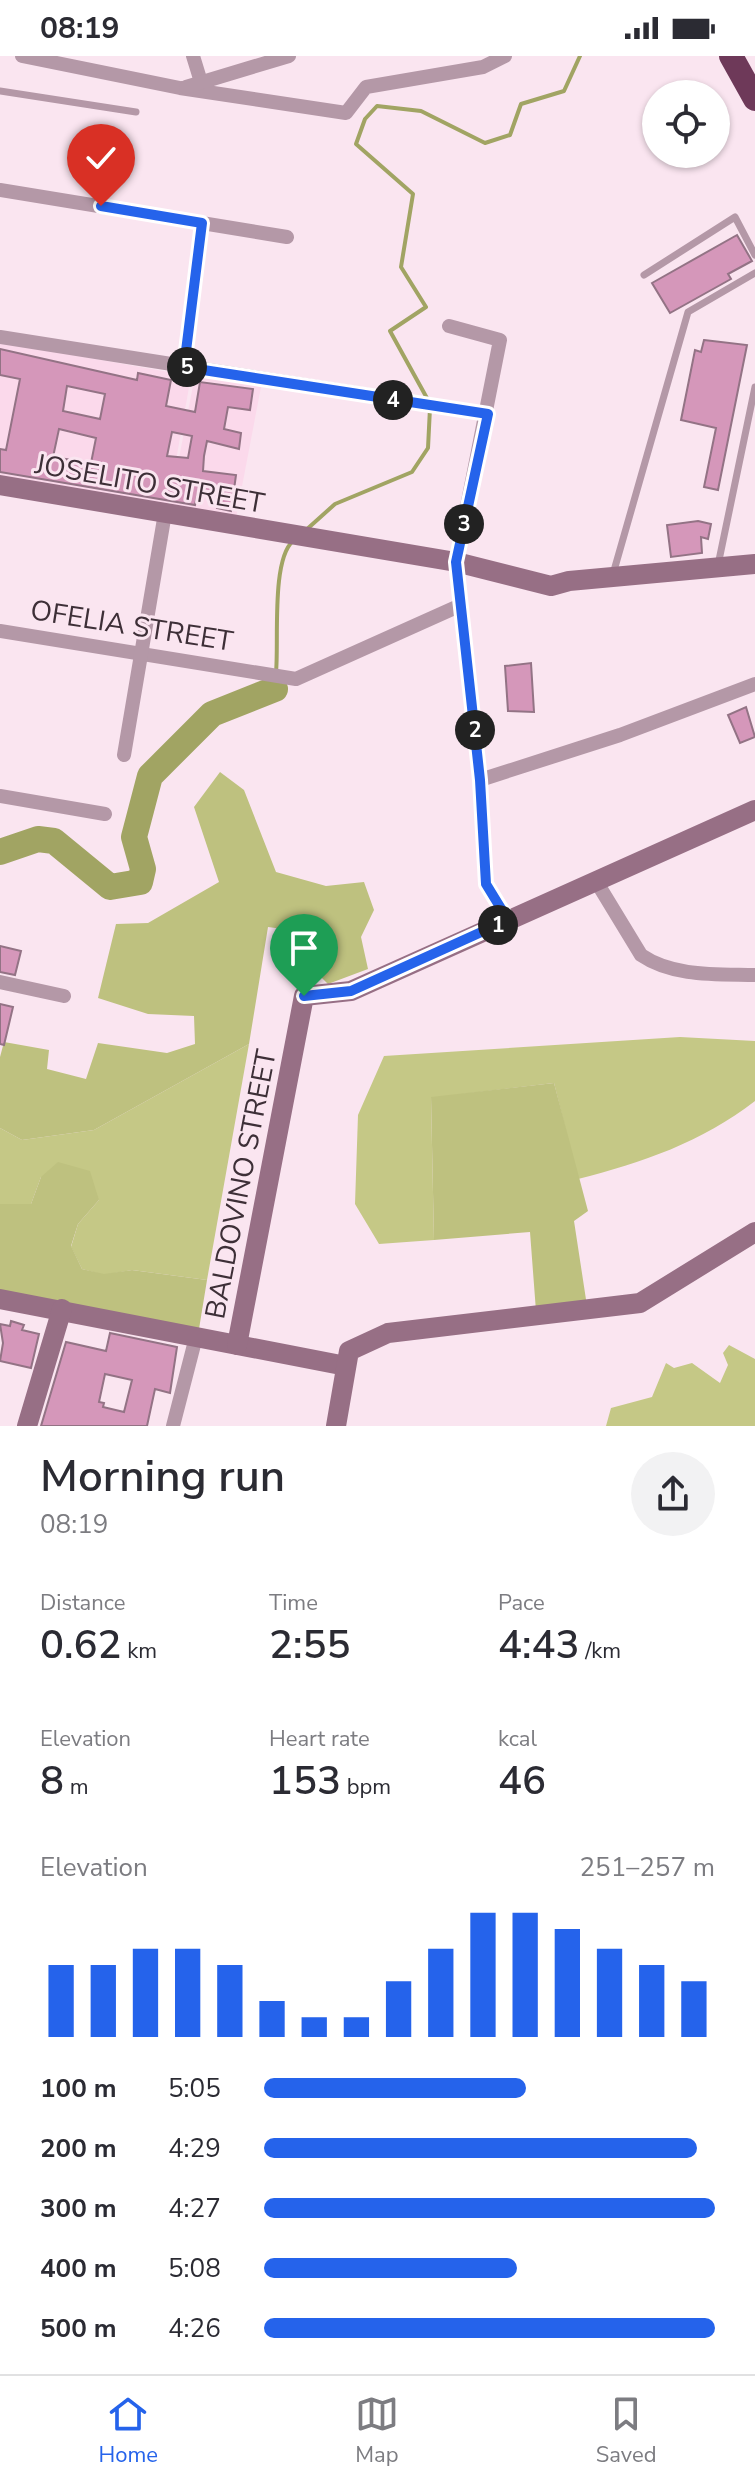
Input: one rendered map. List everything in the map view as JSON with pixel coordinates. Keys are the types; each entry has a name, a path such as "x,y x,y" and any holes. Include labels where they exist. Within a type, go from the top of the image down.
{"highway":[{"path":"732,56 755,99"}],"street":[{"path":"22,56 180,88 346,113 366,87 483,67 505,56"},
{"path":"193,56 201,82"},
{"path":"180,88 289,56"},
{"path":"0,190 287,237"},
{"path":"184,367 202,223"},
{"path":"449,326 500,340 488,414 456,562 480,780 486,884 508,920"},
{"path":"0,337 488,414"},
{"name":"JOSELITO STREET","path":"0,485 456,562 551,586 612,576 755,564"},
{"path":"124,755 165,513"},
{"name":"OFELIA STREET","path":"0,631 256,670 296,679 461,605"},
{"path":"480,780 620,735 755,684"},
{"path":"0,796 105,814"},
{"name":"BALDOVINO STREET","path":"237,1345 304,996 351,991 755,810"},
{"path":"596,881 641,955 651,962 685,971 755,975"},
{"path":"0,982 64,996"},
{"path":"336,1426 351,1347 388,1333 640,1303 755,1232"},
{"path":"0,1299 346,1366"},
{"path":"27,1426 62,1309"},
{"path":"173,1426 196,1337"}],"lane":[{"path":"0,91 136,112"},
{"path":"644,275 735,217 755,255"},
{"path":"612,576 688,312 755,273"},
{"path":"717,568 755,387"}],"shaded area":[{"path":"0,342 191,376 167,511 0,481"},
{"path":"195,375 261,387 235,523 169,510"}],"green space":[{"path":"220,772 244,790 276,872 326,886 364,882 374,910 361,937 368,969 328,984 313,969 320,934 268,927 249,1044 94,1130 22,1140 0,1128 0,1057 4,1042 49,1050 47,1069 86,1079 98,1043 167,1053 195,1044 194,1016 148,1014 98,998 116,924 148,923 219,882 194,807"},
{"path":"680,1037 755,1041 755,1101 714,1128 671,1149 578,1179 554,1083 431,1098 434,1240 379,1244 355,1204 358,1115 384,1056"},
{"path":"249,1044 207,1280 132,1270 104,1275 82,1269 71,1247 78,1224 99,1200 41,1177 31,1204 0,1204 0,1128 22,1140 94,1130"},
{"path":"554,1083 588,1211 574,1221 587,1306 536,1311 530,1232 434,1240 431,1097"},
{"path":"58,1162 90,1171 99,1200 78,1224 71,1246 82,1269 104,1274 132,1270 207,1280 199,1329 0,1291 0,1204 31,1204 41,1177"},
{"path":"729,1345 755,1359 755,1426 606,1426 611,1408 652,1397 666,1363 674,1368 692,1363 720,1383 728,1365 723,1353"}],"building":[{"path":"737,235 752,261 728,274 731,279 670,313 652,283"},
{"path":"704,340 747,345 718,490 704,487 716,428 681,420 695,350 701,352"},
{"path":"0,349 137,380 138,373 171,380 166,406 195,412 200,382 253,389 250,410 228,407 224,429 241,433 239,449 207,441 204,456 203,471 236,475 231,511 217,508 219,495 198,492 195,505 0,472 0,449 6,450 20,379 0,375","holes":["67,386 105,394 100,419 63,411","59,429 96,438 91,463 53,457","172,432 192,436 188,458 167,456"]},
{"path":"698,521 711,524 708,539 701,537 702,553 671,557 667,525"},
{"path":"531,663 534,712 508,711 505,666"},
{"path":"746,707 755,737 740,743 728,715"},
{"path":"0,946 21,951 15,975 0,972"},
{"path":"0,1004 13,1007 4,1045 0,1044"},
{"path":"11,1321 24,1325 22,1330 39,1334 31,1368 0,1361 3,1343 0,1324 10,1326"},
{"path":"110,1333 177,1347 170,1393 155,1389 147,1426 41,1426 66,1342 106,1351","holes":["105,1374 132,1380 124,1412 103,1407 104,1403 99,1402"]}],"waterway":[{"path":"428,400 390,331 426,307 401,267 413,194 356,144 365,119 377,106 421,111 485,143 510,135 521,104 564,91 580,56"},
{"path":"306,530 335,504 412,472 428,448 430,408"},
{"path":"276,672 281,565 293,541"},
{"path":"0,852 38,839 54,841 110,887 140,882 143,869 134,837 150,776 212,714 275,689"}],"route":[{"path":"101,206 202,223 184,367 488,414 456,562 480,780 486,884 508,920 351,991 304,996"}]}
